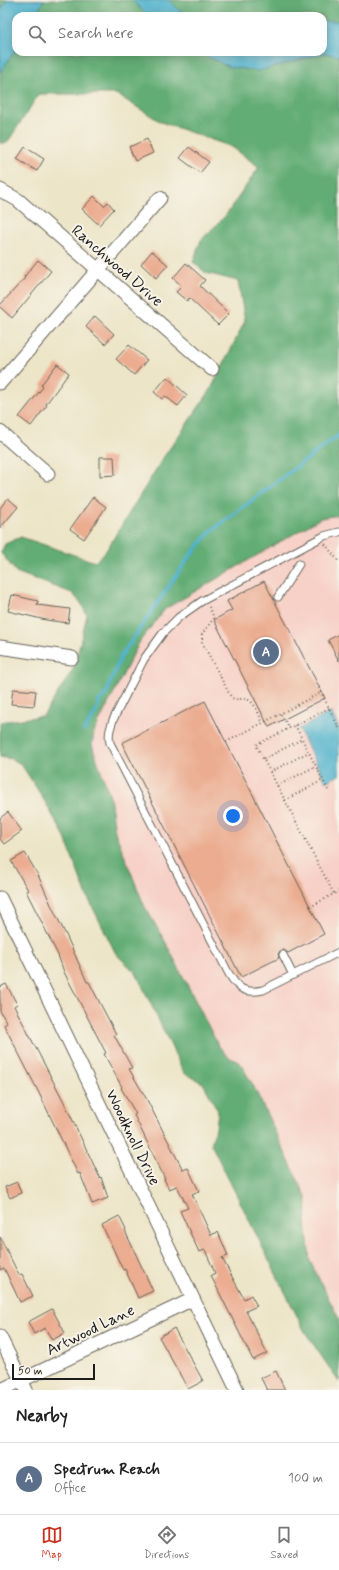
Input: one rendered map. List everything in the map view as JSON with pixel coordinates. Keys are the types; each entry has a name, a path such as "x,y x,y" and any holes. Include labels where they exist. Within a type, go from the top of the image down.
{"street":[{"name":"Ranchwood Drive","path":"0,190 18,200 212,369"},
{"path":"0,383 160,198"},
{"path":"0,432 48,474"},
{"path":"0,647 72,658"},
{"name":"Woodknoll Drive","path":"0,898 4,919 193,1298 237,1390"},
{"name":"Artwood Lane","path":"1,1390 24,1385 193,1298"},
{"path":"0,1337 24,1385"}],"lane":[{"path":"339,532 321,538 205,600 179,617 152,646 109,730 110,743 234,983 239,988 246,991 256,992 263,990 339,952"},
{"path":"278,597 299,564"},
{"path":"283,955 293,975"}],"path":[{"path":"321,538 339,562"},
{"path":"205,600 214,618 202,634 202,642 231,697 234,699 245,699 250,701 263,723"},
{"path":"317,684 339,728"},
{"path":"226,742 263,723 275,715 281,714 322,692"},
{"path":"329,708 256,745 334,894"},
{"path":"281,714 289,728"},
{"path":"295,725 330,792"},
{"path":"264,759 302,738"},
{"path":"270,772 309,752"},
{"path":"278,786 316,766"},
{"path":"285,800 323,780"},
{"path":"310,907 339,891"}],"shaded area":[{"path":"339,126 339,1351 45,755"}],"green space":[{"path":"0,0 339,0 339,515 321,518 165,609 140,641 94,732 92,745 110,797 115,832 144,905 166,943 218,1045 227,1056 240,1063 253,1085 307,1199 306,1221 310,1261 339,1319 339,1382 305,1332 211,1144 216,1128 218,1111 203,1083 184,1073 136,973 116,954 86,894 64,835 41,795 21,764 12,759 0,757 0,722 43,716 74,668 87,615 81,603 72,593 16,572 1,553 5,544 21,537 95,562 104,554 163,458 210,391 245,321 238,281 206,273 193,262 201,240 226,215 259,167 232,147 161,122 116,94 39,94 7,143 0,143"}],"water":[{"path":"7,0 44,0 37,12 12,12 12,55 0,73 0,12"},
{"path":"132,0 169,0 179,10 183,12 144,12"},
{"path":"327,21 339,21 339,56 327,53"},
{"path":"206,56 314,56 258,71 230,67"},
{"path":"331,712 339,728 339,775 326,782 299,729"}],"building":[{"path":"147,139 153,153 135,161 129,147"},
{"path":"25,147 44,159 37,171 17,159"},
{"path":"189,147 209,162 200,173 180,158"},
{"path":"94,196 104,206 108,202 114,209 99,225 82,209"},
{"path":"152,251 168,265 156,278 141,264"},
{"path":"38,260 51,271 12,318 0,307 0,305 25,278 24,277"},
{"path":"186,263 205,280 200,286 229,314 218,325 189,298 187,301 176,292 182,286 173,278"},
{"path":"95,316 114,334 105,344 86,327"},
{"path":"129,345 147,360 134,375 116,359"},
{"path":"57,364 69,373 31,426 19,417 43,387 41,385"},
{"path":"167,377 187,395 178,406 165,396 162,399 154,392"},
{"path":"100,457 114,457 115,475 100,476"},
{"path":"93,497 106,507 84,539 70,529"},
{"path":"8,498 18,507 0,528 0,508"},
{"path":"264,581 325,698 269,727 214,620 232,610 227,601"},
{"path":"12,595 38,601 37,605 70,609 68,623 46,620 8,611"},
{"path":"339,634 339,661 328,640"},
{"path":"13,689 36,691 34,706 11,704"},
{"path":"205,701 324,934 288,953 284,950 280,951 278,954 279,958 241,977 122,743"},
{"path":"8,812 22,831 4,844 0,839 0,818"},
{"path":"25,853 38,875 87,982 89,982 116,1034 114,1035 132,1068 129,1069 146,1098 183,1170 188,1168 199,1191 192,1194 211,1235 218,1232 228,1256 222,1258 244,1299 251,1295 257,1306 246,1311 267,1353 253,1360 211,1276 215,1273 205,1250 199,1252 180,1211 188,1208 177,1186 169,1189 134,1115 136,1114 121,1088 122,1087 104,1054 106,1053 64,972 58,955 26,891 28,890 11,861"},
{"path":"6,984 17,1004 14,1006 64,1102 100,1178 101,1177 108,1198 92,1204 80,1173 78,1174 4,1025 7,1023 0,1011 0,987"},
{"path":"17,1182 21,1193 10,1198 5,1187"},
{"path":"119,1216 153,1291 138,1298 102,1225"},
{"path":"0,1237 19,1275 22,1274 33,1296 20,1302 4,1268 0,1270"},
{"path":"52,1309 65,1333 52,1340 45,1328 34,1334 28,1322"},
{"path":"174,1328 203,1381 188,1389 159,1337"},
{"path":"276,1371 285,1390 267,1390 261,1378"}],"waterway":[{"path":"84,731 96,712 100,700 106,694 121,656 189,557 210,532 339,435"}],"place":[{"name":"Spectrum Reach","path":"266,652"}]}
